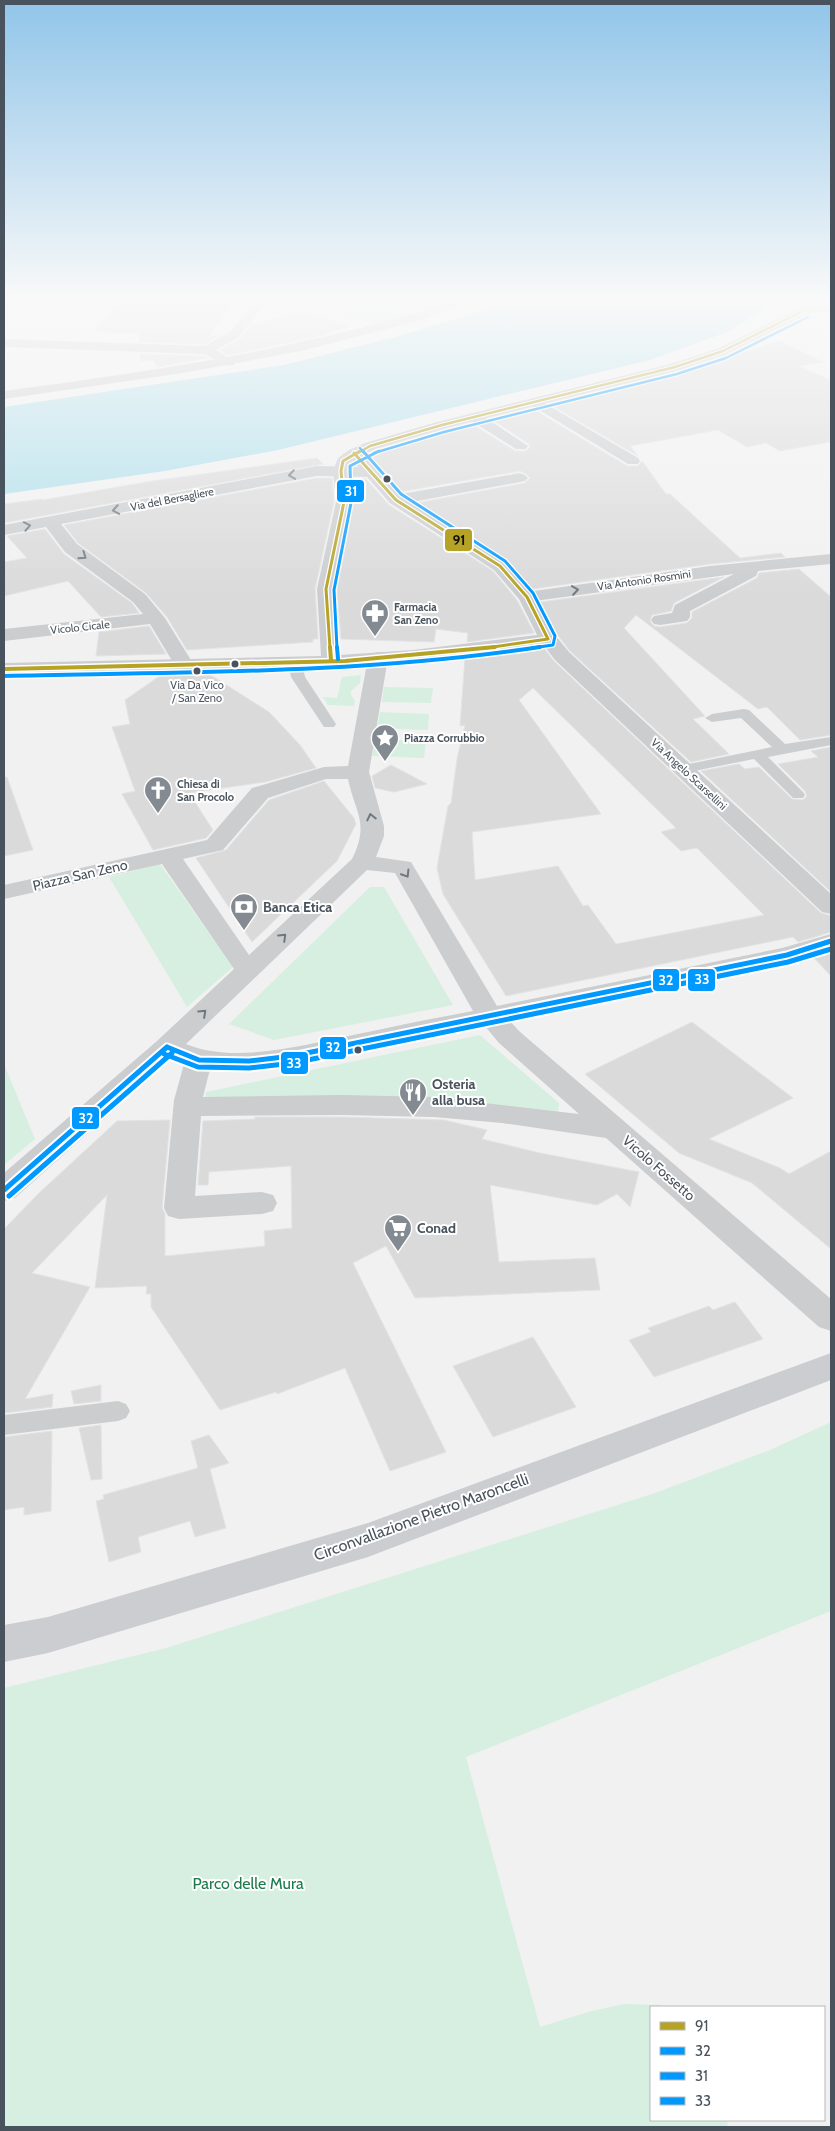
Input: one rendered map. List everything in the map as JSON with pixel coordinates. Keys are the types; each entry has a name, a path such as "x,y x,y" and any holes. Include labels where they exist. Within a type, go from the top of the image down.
{"street":[{"path":"331,660 326,589 344,502 341,471 343,461 354,453 370,446 554,397"},
{"path":"536,402 633,461"},
{"path":"475,417 521,446"},
{"path":"4,669 296,662 378,658 455,653 548,639 527,597 500,566 396,500 354,453"},
{"name":"Via del Bersagliere","path":"4,530 317,471 372,472"},
{"path":"396,500 520,478"},
{"path":"50,521 71,548 139,598 156,618 184,665"},
{"name":"Via Antonio Rosmini","path":"527,597 710,571 831,559"},
{"path":"813,561 831,578"},
{"name":"Via Antonio Rosmini","path":"660,620 681,617 681,609 760,566"},
{"name":"Vicolo Cicale","path":"4,635 156,618"},
{"name":"Via Angelo Scarsellini","path":"548,639 562,656 831,907"},
{"path":"4,1190 167,1047 362,862 370,848 373,831 371,813 360,790 358,772 378,658"},
{"name":"Piazza San Zeno","path":"4,892 215,844 260,793 324,773 358,772"},
{"path":"162,856 248,971"},
{"name":"Vicolo Fossetto","path":"362,862 403,867 489,1015 509,1037 831,1318"},
{"path":"167,1047 199,1060 249,1061 292,1056 787,955 831,941"},
{"path":"199,1060 188,1107 179,1208 262,1203"},
{"path":"188,1107 313,1105 434,1107 562,1121 614,1129"},
{"name":"Circonvallazione Pietro Maroncelli","path":"4,1644 48,1635 368,1540 831,1366"}],"lane":[{"path":"296,662 298,677 329,724"},
{"path":"712,718 744,713 782,749"},
{"path":"684,769 782,749 831,742"},
{"path":"757,754 798,795"},
{"path":"4,1425 118,1411"}],"green space":[{"path":"361,675 360,683 351,691 355,701 354,706 328,705 323,697 337,698 342,677"},
{"path":"384,687 433,688 431,703 382,702"},
{"path":"380,712 429,714 428,730 377,728"},
{"path":"375,739 426,741 424,758 372,756"},
{"path":"160,864 233,967 187,1007 109,877"},
{"path":"370,887 384,887 453,1005 274,1040 229,1024"},
{"path":"480,1035 559,1103 558,1112 205,1099 206,1092"},
{"path":"4,1064 35,1139 4,1165"},
{"name":"Parco delle Mura","path":"831,1422 831,1611 466,1757 540,2027 588,2012 623,2004 660,2005 650,2006 650,2121 727,2121 728,2127 4,2127 4,1688 166,1648 652,1494 770,1450"}],"water":[{"path":"68,397 495,397 278,450 165,471 4,494 4,407"}],"building":[{"path":"583,397 831,397 831,442 780,451 766,443 747,447 718,430 630,446 638,456 551,405"},
{"path":"533,409 627,466 638,466 642,461 666,494 670,494 740,558 781,553 785,557 710,564 532,589 507,560 416,503 525,483 530,478 526,474 520,471 400,492 367,456 397,445 472,424 515,451 526,451 530,447 529,444 491,419"},
{"path":"317,458 323,464 4,523 4,504 43,500 152,481"},
{"path":"317,478 332,478 334,502 315,589 318,639 313,639 313,642 187,650 167,617 146,593 78,543 64,525"},
{"path":"352,478 366,479 389,505 493,571 517,600 534,633 467,642 468,633 436,629 434,642 341,639 337,589 354,502"},
{"path":"45,529 64,554 132,603 139,613 101,617 68,581 4,596 4,562 27,558 7,536"},
{"path":"799,569 831,597 831,735 800,740 767,707 758,709 636,615 624,628 705,716 693,719 729,754 691,762 570,651 557,634 541,602 724,577 674,603 671,611 652,615 650,621 654,626 660,627 687,623 692,618 692,612 757,578 759,573"},
{"path":"149,626 166,654 96,656 99,632"},
{"path":"543,647 554,661 821,913 831,916 831,932 798,942 793,937 506,996 443,894 437,868 465,725 460,726 465,658","holes":["533,688 676,828 661,832 681,851 697,848 764,915 616,944 588,905 583,906 558,866 475,880 472,832 601,814 519,700"]},
{"path":"206,672 269,712 300,745 316,768 265,782 189,793 213,830 206,838 153,850 122,794 135,791 112,727 130,724 125,700 164,673"},
{"path":"831,747 831,892 701,771 739,764 745,769 759,767 792,799 803,800 807,796 805,791 778,764 818,757 811,751"},
{"path":"391,765 427,784 394,792 375,788 372,776"},
{"path":"4,777 7,777 33,850 4,856"},
{"path":"324,781 354,818 356,824 337,861 252,942 196,858 226,850 269,800"},
{"path":"831,951 831,976 813,957"},
{"path":"692,1022 793,1098 709,1139 780,1168 789,1174 831,1151 831,1249 752,1183 679,1153 585,1074"},
{"path":"255,1117 444,1120 487,1130 482,1139 540,1153 639,1172 630,1207 617,1194 597,1205 490,1185 499,1262 595,1258 600,1290 415,1298 386,1246 353,1263 446,1452 390,1471 345,1368 277,1394 276,1392 220,1410 151,1307 151,1294 146,1294 147,1286 95,1288 107,1195 32,1273 90,1287 25,1399 53,1394 52,1407 4,1413 4,1229 39,1193 117,1121 170,1120 162,1208 165,1213 165,1256 265,1246 264,1231 292,1228 291,1166 209,1172 208,1185 198,1185 203,1121 255,1119"},
{"path":"735,1302 763,1339 654,1377 629,1340 651,1332 648,1328 709,1306 713,1310"},
{"path":"533,1337 576,1407 493,1437 453,1366"},
{"path":"101,1385 101,1401 74,1404 71,1391"},
{"path":"101,1425 102,1479 91,1480 79,1428"},
{"path":"52,1431 51,1511 24,1515 24,1507 4,1510 4,1437"},
{"path":"209,1435 229,1463 210,1469 226,1528 195,1537 190,1521 138,1537 141,1552 109,1562 96,1501 104,1499 103,1495 198,1468 191,1441"}],"transit line":[{"name":"91","path":"331,660 326,589 344,502 341,471 343,461 370,446 442,425 553,397"},
{"name":"31","path":"338,659 334,590 351,503 350,466 373,453 444,432 583,397"},
{"name":"31","path":"4,676 345,668 481,656 553,645 555,636 533,593 505,561 401,494 360,448"},
{"name":"91","path":"354,453 396,500 500,566 527,597 548,639"},
{"name":"91","path":"4,669 345,661 481,649 548,639"},
{"name":"32","path":"167,1047 199,1060 249,1061 292,1056 787,955 831,941"},
{"name":"33","path":"164,1054 198,1067 249,1068 293,1063 788,962 831,949"},
{"name":"32","path":"4,1190 167,1047"},
{"name":"33","path":"9,1196 172,1053"}],"place":[{"name":"Farmacia San Zeno","path":"375,637"},
{"name":"Via Da Vico / San Zeno","path":"197,671"},
{"name":"Piazza Corrubbio","path":"385,762"},
{"name":"Chiesa di San Procolo","path":"158,814"},
{"name":"Banca Etica","path":"244,931"},
{"name":"Osteria alla busa","path":"413,1116"},
{"name":"Conad","path":"398,1252"}]}
